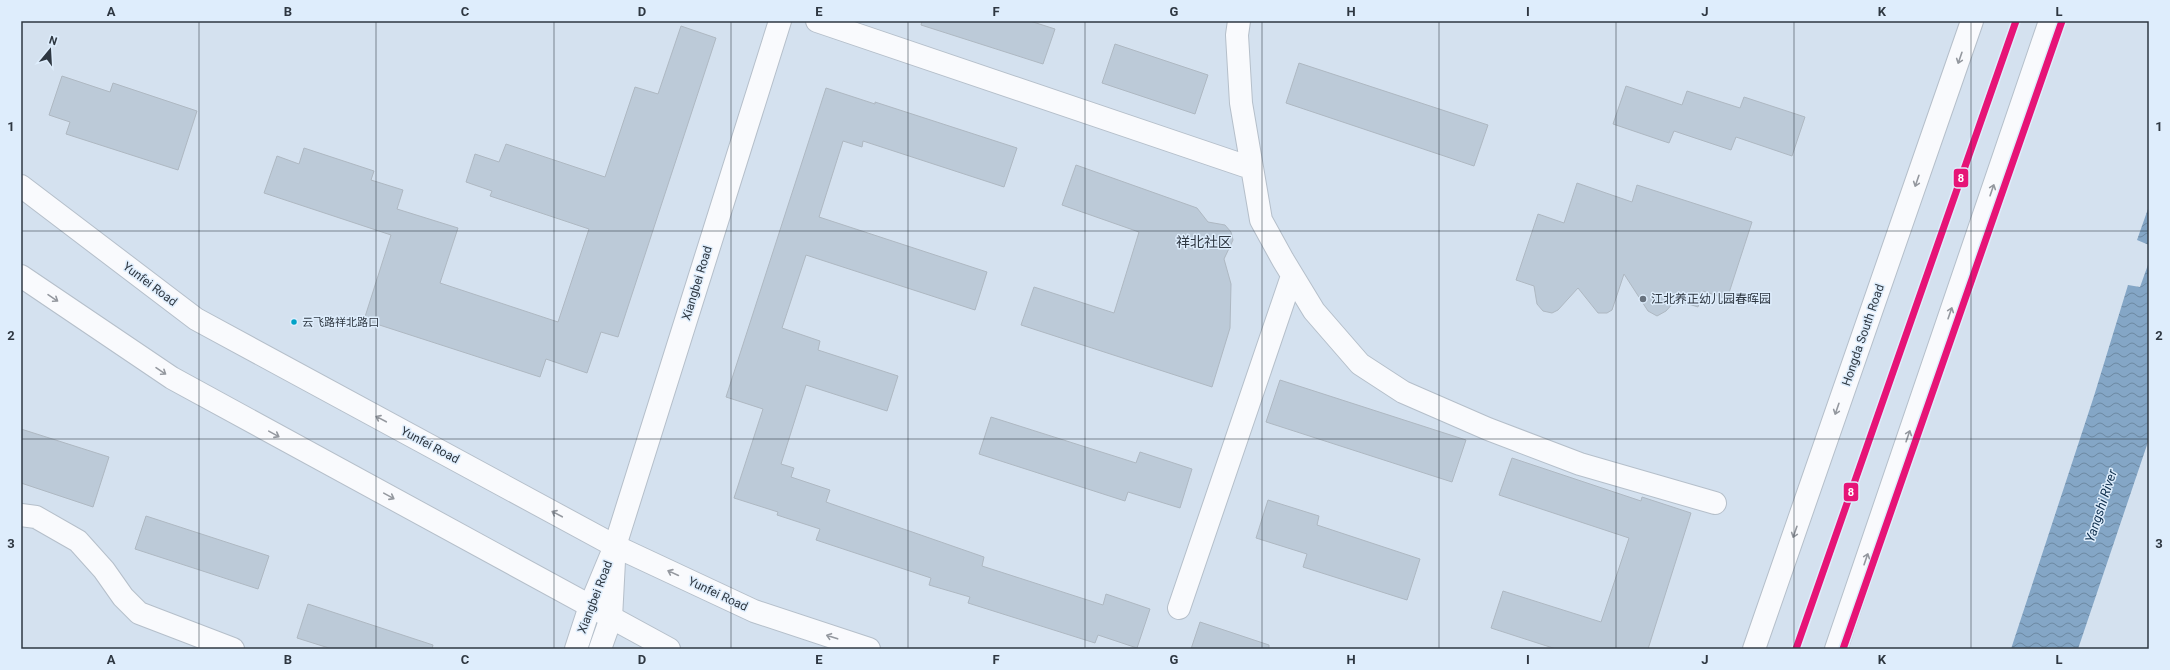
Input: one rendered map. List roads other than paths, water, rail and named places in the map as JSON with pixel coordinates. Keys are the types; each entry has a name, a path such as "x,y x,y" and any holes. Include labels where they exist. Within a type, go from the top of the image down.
{"main road":[{"name":"Xiangbei Road","path":"576,649 590,606 615,546 780,21"},
{"path":"817,21 1251,168"},
{"path":"1239,21 1237,35 1241,103 1261,220 1292,276 1314,311 1360,364 1403,392 1488,429 1580,464 1715,503"},
{"name":"Hongda South Road","path":"1754,649 1972,21"},
{"path":"1836,649 2050,21"},
{"name":"Yunfei Road","path":"21,186 196,319 615,546 754,611 869,649"},
{"path":"21,276 172,378 669,649"},
{"path":"1179,608 1292,276"},
{"path":"21,515 36,517 78,541 104,570 123,597 139,613 233,649"},
{"name":"Xiangbei Road","path":"600,649 612,618 615,546"}],"water":[{"path":"2149,206 2149,245 2137,240"},
{"name":"Yangshi River","path":"2149,262 2149,439 2078,649 2011,649 2094,396 2128,285 2140,287"}],"place":[{"name":"江北养正幼儿园春晖园","path":"1643,299"},
{"name":"云飞路祥北路口","path":"294,322"}],"district":[{"name":"祥北社区","path":"1204,242"}]}
